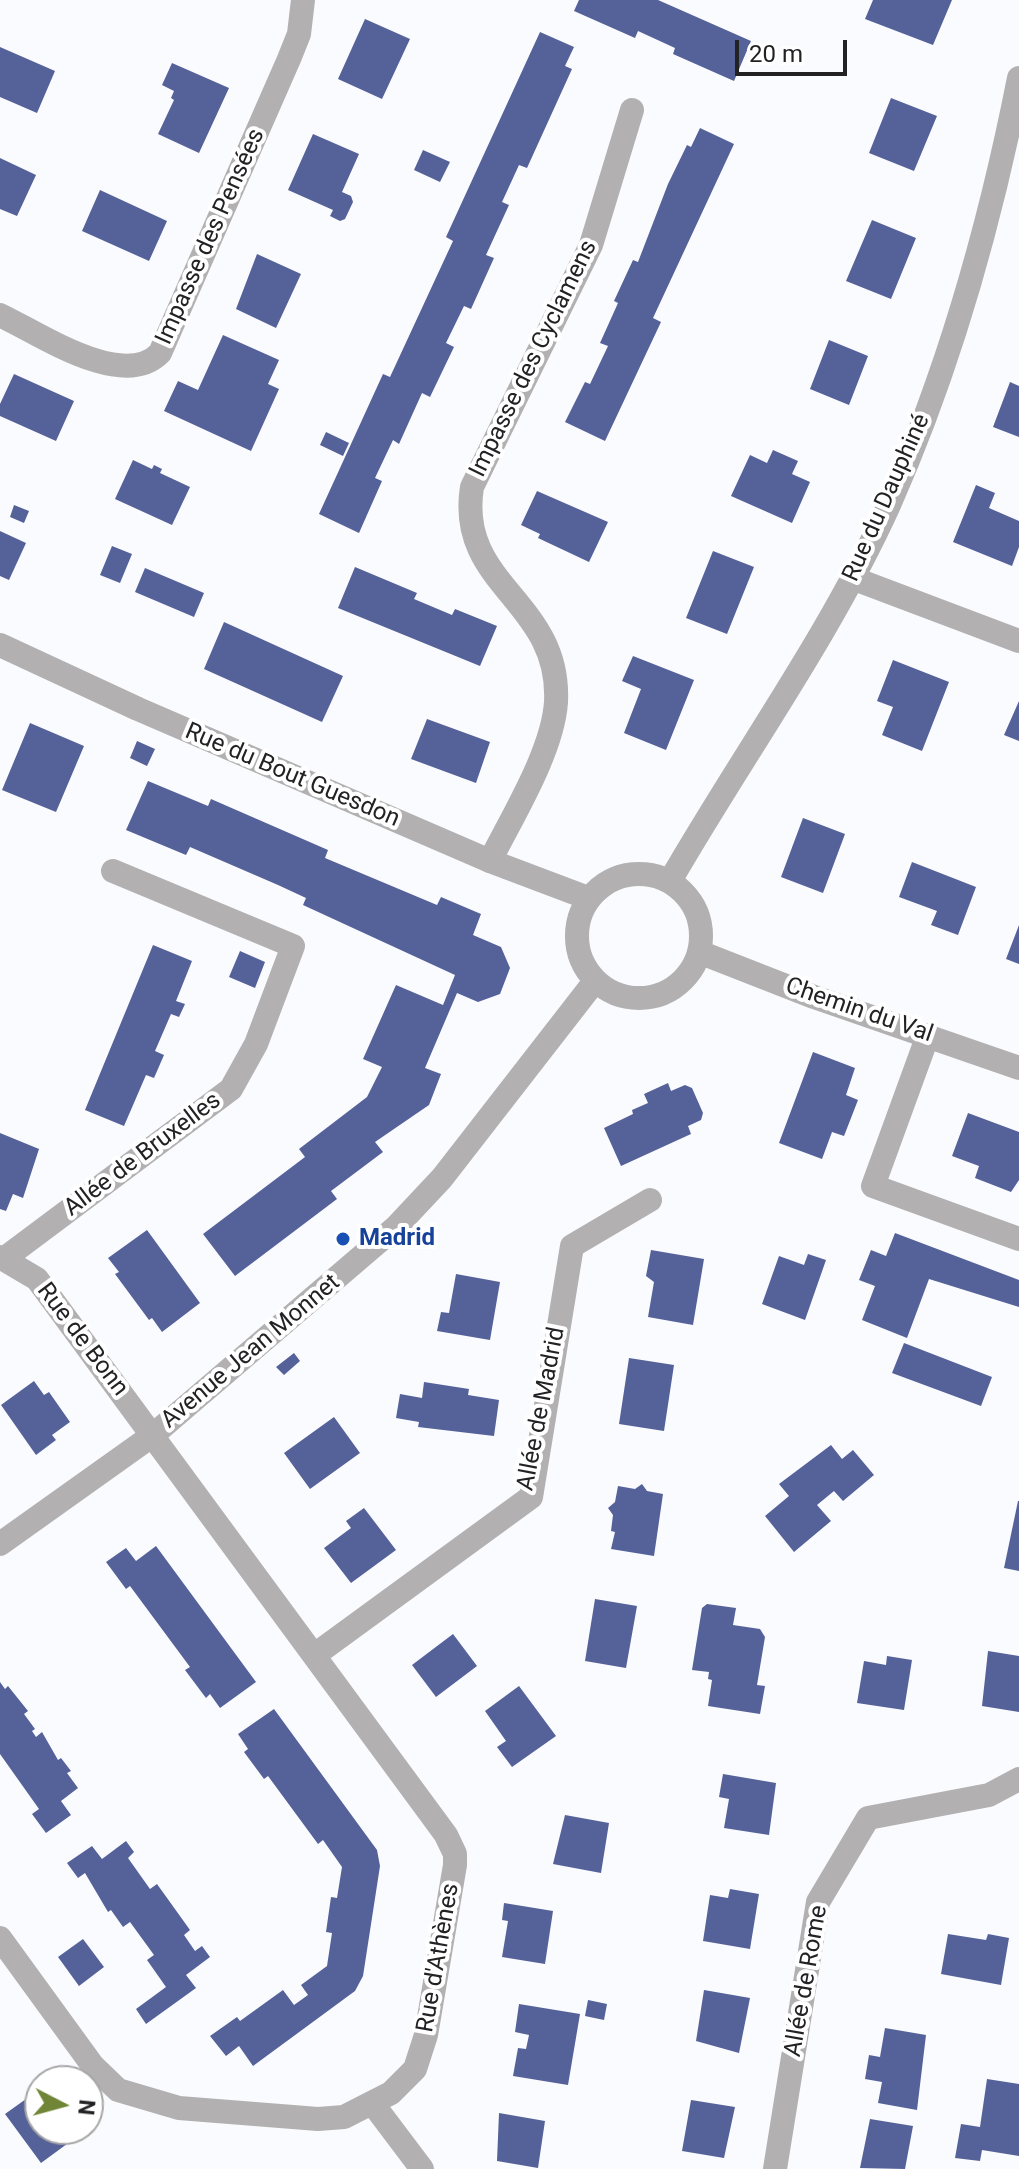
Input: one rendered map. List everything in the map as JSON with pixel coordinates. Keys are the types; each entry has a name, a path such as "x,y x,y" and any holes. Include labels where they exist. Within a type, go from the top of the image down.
{"street":[{"name":"Impasse des Pensées","path":"0,315 101,363 140,367 150,364 160,353 289,59 299,34 303,0"},
{"name":"Rue du Dauphiné","path":"670,881 852,578 906,464 953,338 997,187 1019,78"},
{"name":"Impasse des Cyclamens","path":"490,861 548,733 556,704 555,678 545,638 524,606 498,582 477,547 469,508 472,487 591,245 632,110"},
{"path":"852,578 1019,641"},
{"name":"Rue du Bout Guesdon","path":"0,645 138,709 490,861 588,898"},
{"name":"Allée de Bruxelles","path":"3,1258 231,1089 256,1044 293,946 113,871"},
{"path":"628,873 651,874 670,881 688,897 697,913 702,935 692,969 677,985 661,994 641,998 617,995 595,981 579,954 576,933 588,898 605,883 628,873"},
{"name":"Chemin du Val","path":"699,952 814,997 1019,1068"},
{"name":"Avenue Jean Monnet","path":"0,1544 153,1435 397,1226 442,1178 548,1037 595,981"},
{"path":"928,1035 873,1186 1019,1239"},
{"name":"Allée de Madrid","path":"316,1654 531,1497 572,1246 650,1200"},
{"name":"Rue de Bonn","path":"3,1258 37,1279 153,1435"},
{"name":"Rue d'Athènes","path":"0,1938 93,2066 118,2090 179,2108 318,2119 344,2117 391,2093 415,2069 426,2035 455,1854 446,1835 316,1654 153,1435"},
{"name":"Allée de Rome","path":"775,2169 818,1902 868,1818 989,1795 1019,1779"},
{"path":"373,2104 422,2169"}],"building":[{"path":"579,0 658,0 751,41 734,81 673,54 675,48 638,31 635,38 574,11"},
{"path":"873,0 952,0 933,45 865,19"},
{"path":"365,19 410,39 382,99 338,79"},
{"path":"540,32 574,47 565,66 572,69 527,168 519,165 502,202 509,205 486,255 494,258 471,309 464,306 446,343 454,347 430,397 422,393 399,444 393,440 375,478 382,481 359,533 319,514 383,374 390,377 453,241 446,237"},
{"path":"0,47 55,71 37,113 0,97"},
{"path":"172,63 229,88 199,153 158,134 174,100 171,98 174,91 162,85"},
{"path":"891,98 937,116 914,171 869,153"},
{"path":"700,128 734,144 653,318 661,322 605,441 565,422 585,382 590,384 608,346 600,343 618,303 614,301 633,260 638,262 668,184 687,145 691,147"},
{"path":"313,134 359,154 342,192 351,196 353,202 345,219 340,221 330,216 333,210 288,190"},
{"path":"423,150 450,162 440,182 414,170"},
{"path":"0,158 36,175 17,216 0,209"},
{"path":"100,190 167,221 149,261 82,231"},
{"path":"872,220 916,238 891,299 846,281"},
{"path":"257,254 301,274 276,328 236,309"},
{"path":"223,335 279,360 268,384 279,389 251,451 164,411 178,381 198,390"},
{"path":"829,340 868,356 849,405 810,389"},
{"path":"14,374 74,401 56,441 0,416 0,404"},
{"path":"1010,382 1019,386 1019,437 993,427"},
{"path":"326,432 349,443 343,456 320,445"},
{"path":"773,450 798,461 792,474 810,482 792,523 731,496 750,455 767,463"},
{"path":"133,460 152,469 154,465 162,469 160,473 190,487 172,525 115,499"},
{"path":"976,485 995,493 989,508 1019,521 1019,547 1012,566 953,542"},
{"path":"537,491 608,522 589,562 538,538 540,534 521,525"},
{"path":"14,505 29,511 24,523 10,517"},
{"path":"0,531 26,543 9,580 0,576"},
{"path":"112,546 132,554 120,583 100,575"},
{"path":"713,551 754,567 727,634 686,618"},
{"path":"355,567 417,593 414,599 452,615 455,609 497,626 480,666 338,608"},
{"path":"145,568 204,593 194,617 135,592"},
{"path":"224,622 343,676 322,722 204,669"},
{"path":"633,656 694,680 666,750 624,733 641,689 622,681"},
{"path":"893,660 949,682 922,751 882,735 893,707 877,701"},
{"path":"1019,701 1019,741 1004,735"},
{"path":"427,719 490,742 476,783 411,759"},
{"path":"30,723 84,746 56,812 2,790"},
{"path":"137,741 155,749 147,766 130,758"},
{"path":"148,781 208,806 211,799 328,850 325,858 437,905 441,897 481,914 473,935 501,947 510,968 500,994 478,1002 457,993 425,1068 441,1074 429,1105 375,1142 383,1152 331,1191 337,1199 235,1276 203,1234 305,1157 299,1149 367,1097 382,1067 363,1059 396,985 443,1005 455,975 303,905 306,898 278,885 190,847 186,855 126,830"},
{"path":"803,818 845,834 823,893 781,877"},
{"path":"912,862 976,887 958,935 931,925 937,911 899,897"},
{"path":"1019,925 1019,964 1006,959"},
{"path":"153,945 192,961 176,1001 185,1004 179,1017 171,1014 155,1051 164,1055 154,1078 146,1075 124,1126 85,1110"},
{"path":"240,951 265,962 255,988 229,977"},
{"path":"813,1052 855,1068 846,1095 858,1100 844,1136 832,1132 822,1159 779,1143"},
{"path":"668,1083 671,1091 685,1085 692,1088 703,1113 701,1120 688,1126 691,1134 621,1166 604,1128 633,1114 632,1110 648,1103 644,1094"},
{"path":"968,1113 1019,1132 1019,1180 1011,1192 975,1178 979,1166 952,1156"},
{"path":"0,1133 39,1149 23,1198 13,1194 6,1211 0,1209"},
{"path":"147,1230 200,1303 162,1332 152,1318 149,1320 115,1274 119,1272 108,1258"},
{"path":"895,1233 1019,1280 1019,1307 929,1279 907,1338 862,1320 875,1286 859,1280 871,1250 886,1256"},
{"path":"651,1250 704,1259 693,1325 648,1317 654,1282 646,1276"},
{"path":"808,1254 826,1260 805,1320 762,1304 779,1256 804,1265"},
{"path":"456,1274 500,1282 490,1340 437,1331 441,1312 449,1313"},
{"path":"904,1343 992,1377 981,1406 892,1373"},
{"path":"294,1353 300,1361 284,1375 276,1367"},
{"path":"629,1358 674,1365 664,1431 619,1424"},
{"path":"34,1381 44,1395 49,1392 70,1422 52,1435 56,1440 36,1455 1,1405"},
{"path":"424,1382 469,1389 468,1395 499,1400 494,1436 418,1427 419,1422 396,1418 400,1394 422,1398"},
{"path":"334,1417 360,1453 310,1489 284,1453"},
{"path":"831,1445 842,1459 853,1450 874,1475 843,1501 834,1491 817,1505 831,1521 794,1552 765,1516 789,1496 779,1484"},
{"path":"642,1484 647,1491 663,1494 654,1556 611,1549 615,1532 611,1531 613,1515 608,1508 615,1502 618,1486 635,1489"},
{"path":"1019,1501 1019,1571 1004,1568"},
{"path":"364,1508 396,1550 351,1583 324,1548 351,1528 346,1521"},
{"path":"156,1546 256,1682 220,1708 210,1694 206,1698 185,1670 190,1667 130,1586 126,1589 106,1562 126,1548 136,1561"},
{"path":"595,1599 637,1606 626,1668 585,1661"},
{"path":"707,1604 736,1608 733,1625 760,1629 765,1637 757,1685 765,1686 760,1714 708,1706 712,1680 708,1679 709,1672 692,1670 702,1608"},
{"path":"453,1634 477,1666 436,1697 412,1665"},
{"path":"988,1651 1019,1656 1019,1712 982,1706"},
{"path":"887,1656 912,1660 904,1710 857,1703 864,1661 886,1665"},
{"path":"0,1682 5,1689 8,1686 28,1711 24,1714 35,1729 32,1731 36,1737 42,1732 58,1760 61,1758 71,1771 67,1773 78,1788 61,1801 71,1815 46,1833 32,1814 39,1809 0,1754"},
{"path":"519,1686 556,1736 512,1767 497,1747 506,1741 485,1711"},
{"path":"274,1709 377,1850 380,1866 363,1976 355,1991 253,2066 239,2046 226,2056 210,2036 237,2017 240,2021 283,1990 294,2005 308,1995 301,1985 327,1966 332,1933 326,1932 331,1897 337,1898 342,1867 323,1840 318,1844 268,1776 264,1779 244,1752 248,1749 238,1734"},
{"path":"723,1774 776,1783 769,1835 724,1828 729,1799 719,1797"},
{"path":"565,1815 609,1823 601,1873 553,1864"},
{"path":"126,1841 134,1852 128,1858 150,1889 157,1884 190,1930 184,1935 195,1951 202,1946 210,1957 186,1975 196,1988 146,2024 136,2009 166,1987 147,1960 154,1955 130,1922 123,1927 111,1910 108,1912 85,1873 78,1878 67,1863 92,1846 102,1859"},
{"path":"730,1889 759,1894 750,1949 703,1941 710,1895 728,1898"},
{"path":"504,1903 553,1911 545,1964 502,1957 508,1921 502,1920"},
{"path":"948,1934 986,1940 988,1934 1009,1938 1001,1985 941,1974"},
{"path":"83,1939 104,1967 79,1986 58,1957"},
{"path":"704,1990 750,1998 739,2053 696,2041"},
{"path":"588,2000 607,2004 604,2020 585,2016"},
{"path":"519,2004 580,2014 568,2085 513,2076 518,2048 526,2049 529,2035 515,2032"},
{"path":"885,2028 926,2035 917,2110 878,2103 882,2082 865,2079 869,2055 880,2057"},
{"path":"987,2079 1019,2084 1019,2156 982,2150 980,2161 955,2158 961,2124 980,2127"},
{"path":"24,2100 24,2140 5,2114"},
{"path":"691,2100 735,2107 724,2158 682,2151"},
{"path":"499,2113 545,2121 538,2168 497,2161"},
{"path":"870,2119 913,2126 905,2169 860,2168"},
{"path":"28,2145 66,2145 41,2163"}],"place":[{"name":"Madrid","path":"343,1239"}]}
